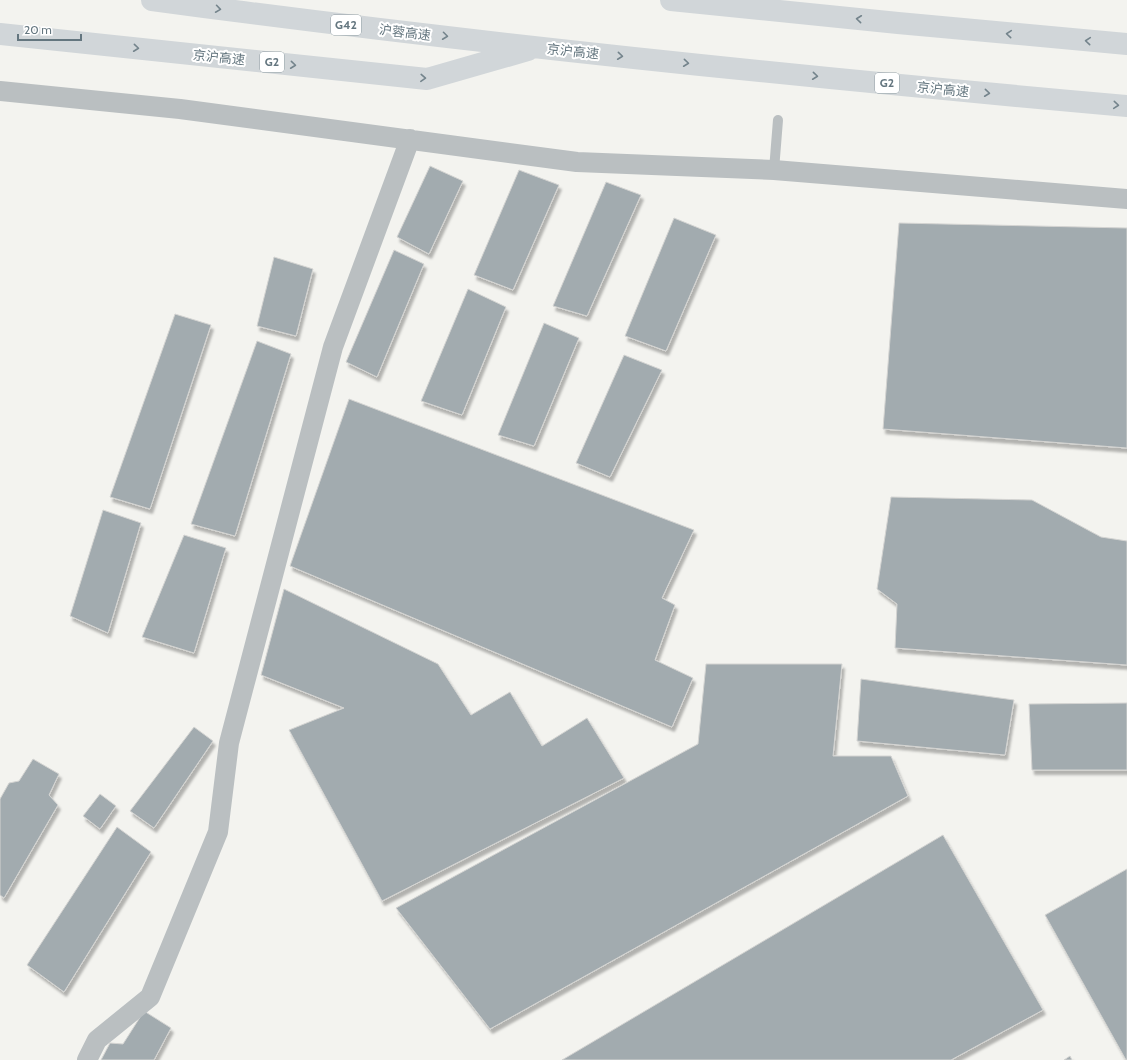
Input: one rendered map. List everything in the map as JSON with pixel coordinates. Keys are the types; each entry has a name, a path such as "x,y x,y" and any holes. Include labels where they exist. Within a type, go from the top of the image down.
{"highway":[{"name":"沪蓉高速","path":"152,0 274,16 540,47"},
{"path":"671,0 706,2 1127,44"},
{"name":"京沪高速","path":"0,34 427,79 540,47 800,75 1127,106"}],"street":[{"path":"0,91 180,109 577,162 774,170 1127,199"},
{"path":"87,1060 97,1040 150,997 218,832 229,743 333,347 410,139"}],"lane":[{"path":"774,170 778,120"}],"building":[{"path":"430,166 463,181 429,254 397,237"},
{"path":"519,170 559,185 513,290 474,275"},
{"path":"606,182 641,195 587,316 553,306"},
{"path":"674,218 716,235 666,351 625,336"},
{"path":"899,223 1127,228 1127,448 883,429"},
{"path":"394,250 424,264 377,377 346,362"},
{"path":"274,257 313,269 296,336 257,326"},
{"path":"468,289 506,307 462,415 421,401"},
{"path":"175,314 211,325 150,509 110,497"},
{"path":"544,323 579,338 534,446 498,435"},
{"path":"257,341 291,354 235,536 191,524"},
{"path":"624,355 662,370 610,477 576,463"},
{"path":"349,399 694,530 662,598 675,605 655,660 693,678 672,727 290,566"},
{"path":"891,497 1032,500 1101,537 1127,541 1127,665 895,648 897,604 877,589"},
{"path":"103,510 141,523 108,633 70,616"},
{"path":"184,535 226,548 194,653 142,637"},
{"path":"284,589 438,664 471,715 510,692 542,746 587,718 624,778 382,901 289,730 344,708 261,675"},
{"path":"706,664 842,664 833,756 891,756 908,796 490,1029 396,908 698,744"},
{"path":"861,679 1014,700 1005,755 857,741"},
{"path":"1127,703 1127,770 1032,770 1029,704"},
{"path":"194,727 213,741 154,828 130,811"},
{"path":"33,759 59,774 49,795 58,805 4,898 0,895 0,799 9,783 19,781"},
{"path":"100,794 116,806 100,829 83,816"},
{"path":"117,827 151,852 64,992 27,965"},
{"path":"943,835 1043,1010 951,1060 562,1060"},
{"path":"1127,869 1127,1060 1126,1060 1045,915"},
{"path":"144,1011 171,1028 154,1060 101,1060 110,1043 123,1044"},
{"path":"1070,1056 1072,1060 1064,1060"}]}
